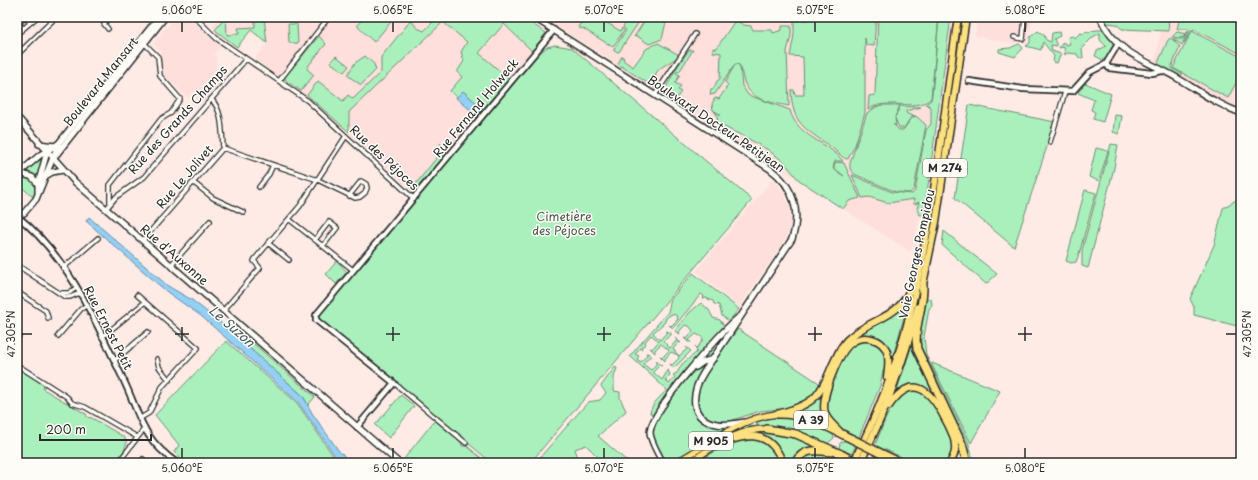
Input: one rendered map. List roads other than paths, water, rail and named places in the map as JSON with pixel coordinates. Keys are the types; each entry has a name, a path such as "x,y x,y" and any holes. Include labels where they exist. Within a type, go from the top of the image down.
{"highway":[{"name":"Voie Georges Pompidou","path":"853,463 886,387 907,325 925,235 958,17"},
{"name":"Voie Georges Pompidou","path":"859,463 882,417 907,347 923,285 936,222 966,17"},
{"path":"777,414 800,408 813,400 822,388 839,351 847,340 890,315 904,303 912,286 925,235"},
{"path":"923,285 924,296 916,337 917,349 962,444 967,463"},
{"path":"843,434 827,418 824,410 824,402 827,390 837,366 851,343 866,338 874,339 883,346 889,361 886,387"},
{"path":"882,417 894,399 902,391 916,388 928,392 937,403 954,438 955,451 950,463"},
{"name":"A 39","path":"777,414 792,414 806,418 843,434 901,463"},
{"name":"A 39","path":"767,429 796,434 859,463"},
{"path":"713,447 737,438 756,436 771,443 779,454 783,463"},
{"path":"795,463 800,456 813,450 840,454"}],"main road":[{"name":"Boulevard Mansart","path":"57,144 158,17"},
{"name":"Boulevard Mansart","path":"52,159 165,17"},
{"name":"Boulevard Docteur Petitjean","path":"533,17 773,171 786,185 793,197 796,220 792,240 745,312"},
{"path":"1100,17 1108,33 1118,44 1130,53 1220,106 1241,114"},
{"name":"Rue d'Auxonne","path":"17,117 52,159 106,209 399,463"},
{"path":"39,144 57,144"},
{"path":"18,174 40,155 47,152 57,144"},
{"path":"17,215 24,213 37,195 57,144"},
{"path":"37,195 38,184 47,152"},
{"path":"45,177 52,172 63,170"},
{"path":"18,174 29,175 38,184"},
{"path":"745,312 700,378 695,392 694,402 697,411 706,420 716,424 748,421"},
{"path":"663,463 651,436 652,426 659,409 726,329 745,312"},
{"path":"689,373 700,364 713,359"},
{"name":"M 905","path":"676,463 724,433 748,421 777,414"},
{"name":"M 905","path":"689,463 713,447 742,432 767,429"}],"street":[{"path":"18,53 56,17"},
{"path":"108,29 104,24 109,17"},
{"name":"Rue des Péjoces","path":"195,17 216,38 308,101 414,199 315,317 394,384"},
{"path":"279,81 329,17"},
{"path":"1014,37 1023,39 1025,17"},
{"path":"23,29 19,22 25,18 30,22"},
{"path":"17,34 36,18"},
{"name":"Rue Fernand Holweck","path":"414,199 554,30"},
{"path":"655,95 695,34"},
{"path":"110,203 110,184 161,119 171,113 180,99 160,76 158,57 145,44"},
{"path":"969,82 1023,89 1065,92 1073,91 1090,72 1106,64 1118,44"},
{"name":"Rue des Grands Champs","path":"106,209 110,203 144,177 246,59"},
{"path":"1106,64 1108,68 1152,73 1162,71"},
{"path":"1050,142 1065,92"},
{"name":"Rue Le Jolivet","path":"143,240 223,148 220,117 216,104 211,99"},
{"path":"223,311 260,268 254,260 290,220 346,136"},
{"path":"223,148 318,180 349,196 360,197 365,193 367,188 366,184 361,182 349,196"},
{"path":"259,187 269,174 273,165"},
{"path":"194,182 213,198 244,212"},
{"path":"24,213 27,224"},
{"name":"Rue Ernest Petit","path":"17,215 43,239 80,293 114,361 144,429 156,446 177,463"},
{"path":"290,220 353,270"},
{"path":"170,266 210,221"},
{"path":"315,240 328,222 337,228 323,246"},
{"path":"63,268 98,238"},
{"path":"268,243 289,260"},
{"path":"17,265 68,297 80,293"},
{"path":"60,293 69,293 76,288"},
{"path":"17,292 46,311 48,318"},
{"path":"137,295 197,346 198,349 161,389 149,413 139,419"},
{"path":"102,337 144,302"},
{"path":"58,336 81,309 87,305"},
{"path":"114,361 148,332"},
{"path":"157,359 159,367 169,380"},
{"path":"17,365 76,404 85,407 137,438"},
{"path":"358,427 394,384 466,443"},
{"path":"118,463 144,429"}],"water":[{"path":"463,91 483,109 478,116 456,98"},
{"name":"Le Suzon","path":"89,217 168,286 192,300 226,327 303,396 312,413 349,463 340,463 298,402 201,316 167,292 86,221"}],"park label":[{"name":"Cimetière des Péjoces","path":"564,224"}]}
